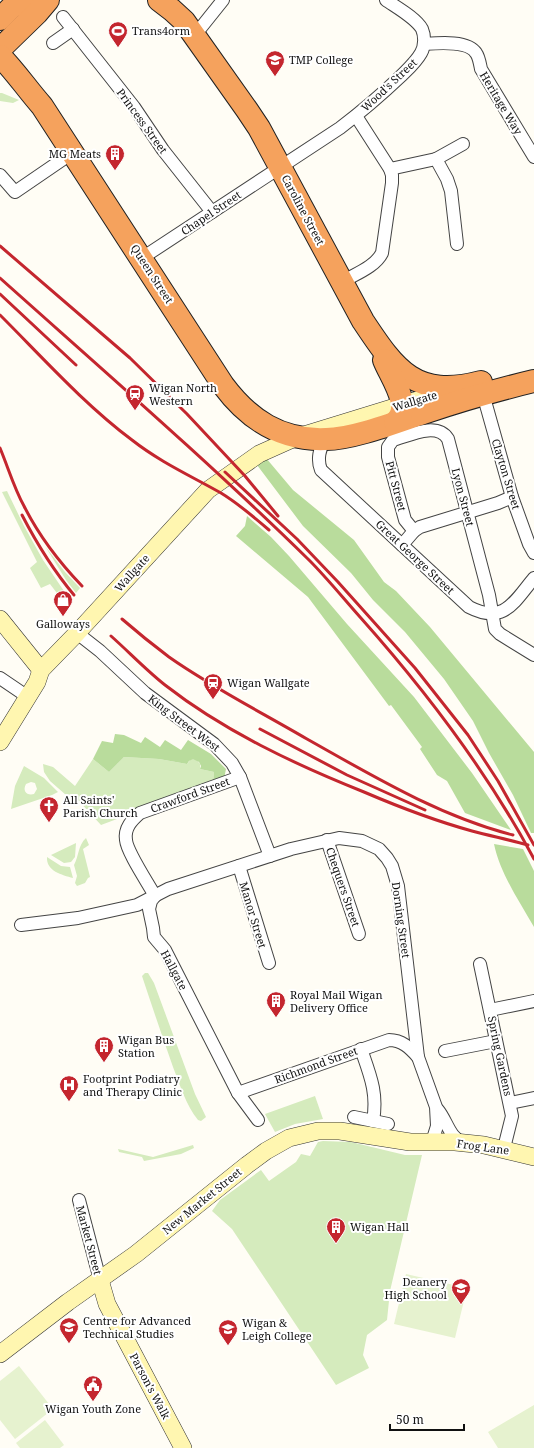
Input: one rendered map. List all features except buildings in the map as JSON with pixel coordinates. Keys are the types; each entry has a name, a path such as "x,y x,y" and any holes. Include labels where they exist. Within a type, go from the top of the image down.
{"highway":[{"path":"0,49 37,13 48,0"},
{"name":"Caroline Street","path":"159,0 181,18 195,35 248,110 280,166 342,282 378,344 396,366 405,374 417,381 445,388 474,390"},
{"name":"Queen Street","path":"0,56 42,106 223,385 245,411 260,422 297,437"},
{"name":"Queen Street","path":"0,80 11,82 26,88"},
{"path":"378,344 385,364 397,386 397,422"},
{"name":"Wallgate","path":"297,437 326,439 345,436 397,422 474,390 534,368"},
{"name":"Wallgate","path":"474,390 534,381"}],"street":[{"path":"195,35 223,0"},
{"path":"386,0 416,22 422,29 424,44"},
{"name":"Princess Street","path":"63,17 134,107 163,150 212,212"},
{"path":"53,44 72,29"},
{"name":"Wood's Street","path":"280,166 340,128 356,116 412,65 422,52 424,44"},
{"name":"Heritage Way","path":"424,44 455,44 467,46 478,54 481,69 534,157"},
{"path":"342,282 374,263 382,253 392,183 390,169 356,116"},
{"path":"390,169 436,159 463,144"},
{"path":"0,175 15,192 72,153"},
{"path":"436,159 447,179 451,191 457,244"},
{"name":"Chapel Street","path":"142,258 280,166"},
{"name":"Clayton Street","path":"474,390 529,544 534,553"},
{"path":"259,454 264,448 266,438 264,427 260,422"},
{"name":"Wallgate","path":"1,736 28,697 41,670 77,633 208,490 259,454 297,437 397,422"},
{"name":"Lyon Street","path":"397,422 442,432 448,439 489,595 492,613"},
{"name":"Pitt Street","path":"397,422 388,447 388,457 405,520 414,531"},
{"name":"Great George Street","path":"326,439 320,450 319,463 321,470 468,607 476,611 492,613"},
{"path":"402,545 414,531 420,527 512,497"},
{"path":"534,578 512,606 507,610 492,613 497,632 534,655"},
{"path":"0,619 41,670"},
{"name":"King Street West","path":"77,633 100,651 145,693 214,744 232,763 240,777 270,856"},
{"path":"0,678 28,697"},
{"name":"Crawford Street","path":"155,896 130,851 126,839 127,829 131,821 140,813 240,777"},
{"name":"Dorning Street","path":"155,896 168,889 238,866 327,840 344,838 362,841 379,849 392,866 398,886 418,1057 436,1107 444,1118 449,1130 463,1143"},
{"name":"Chequers Street","path":"327,840 359,934"},
{"name":"Manor Street","path":"238,866 268,963"},
{"path":"21,925 78,918 137,905 155,896"},
{"name":"Hallgate","path":"155,896 151,901 149,909 154,928 154,936 164,950 238,1093 258,1120"},
{"name":"Spring Gardens","path":"480,964 512,1116 504,1148"},
{"path":"490,1010 534,1001"},
{"name":"Richmond Street","path":"238,1093 361,1049 388,1040 394,1040 409,1028 414,1020"},
{"path":"394,1040 407,1046 418,1057"},
{"path":"445,1051 496,1041"},
{"path":"361,1049 374,1094 375,1103 373,1121"},
{"path":"510,1103 534,1098"},
{"name":"Dorning Street","path":"432,1142 437,1126 436,1107"},
{"path":"354,1117 388,1124"},
{"name":"New Market Street","path":"0,1354 68,1302 136,1254 266,1151 289,1138 318,1131 340,1131 410,1142 432,1142"},
{"name":"Frog Lane","path":"432,1142 463,1143 504,1148 534,1157"},
{"name":"Market Street","path":"79,1200 100,1280"},
{"name":"Parson's Walk","path":"100,1280 107,1304 183,1448"}],"green space":[{"path":"0,93 19,100 13,103 0,101"},
{"path":"266,458 293,490 354,540 384,582 396,591 430,627 534,752 534,833 531,833 513,795 473,721 444,679 405,632 373,600 351,573 303,526 257,465"},
{"path":"7,491 43,560 70,600 66,605 50,584 41,588 30,568 37,562 2,492"},
{"path":"247,516 271,537 289,556 347,624 414,697 472,773 511,830 465,813 447,781 437,775 420,749 422,747 391,705 389,706 308,597 236,536 245,526"},
{"path":"45,546 65,572 80,588 76,593 66,580"},
{"path":"115,734 124,735 141,743 145,737 160,747 165,740 181,750 188,740 211,754 226,769 224,779 213,783 214,772 200,769 201,766 199,762 193,759 187,764 159,759 124,757 109,772 93,759 102,741 113,743"},
{"path":"124,757 159,759 187,764 191,759 196,759 200,764 200,769 214,772 213,783 101,825 77,799 66,795 50,781 44,772 43,764 53,767 75,786 93,759 109,772"},
{"path":"24,766 44,778 58,792 11,809 15,786","holes":["31,782 35,783 37,789 34,794 27,794 25,791 26,784"]},
{"path":"86,838 89,845 83,849 90,877 85,883 77,886 75,883 77,876 74,865 81,844"},
{"path":"76,843 75,857 71,862 64,863 51,855"},
{"path":"494,844 523,849 534,871 534,927 505,876"},
{"path":"47,857 61,866 70,867 73,878 60,874 52,869 47,862"},
{"path":"145,973 148,973 154,983 195,1094 206,1117 201,1121 198,1120 190,1108 178,1081 142,976"},
{"path":"315,1096 323,1119 295,1124 275,1132 265,1114"},
{"path":"318,1142 351,1142 405,1155 422,1155 390,1291 387,1320 367,1335 363,1355 369,1368 336,1385 232,1229 212,1211 220,1200 261,1170 269,1181 296,1162 301,1154 310,1156"},
{"path":"193,1145 194,1148 181,1154 144,1161 142,1157 119,1152 118,1149 153,1157"},
{"path":"406,1274 467,1288 455,1338 394,1324"},
{"path":"19,1366 53,1409 15,1439 0,1420 0,1381"},
{"path":"534,1405 534,1448 498,1448 488,1432"},
{"path":"45,1420 64,1445 60,1448 20,1448 16,1443"}],"railway":[{"path":"0,246 130,358 187,414 245,476 278,516"},
{"path":"0,278 195,453 272,524 322,574 432,703 476,763 516,826 534,859"},
{"path":"0,294 76,365"},
{"path":"0,315 64,380 114,426 154,455 228,497 269,530"},
{"path":"0,448 17,492 36,528 57,558 82,586"},
{"path":"225,472 297,539 338,582 415,668 468,735 498,781 534,845"},
{"path":"22,515 46,556 74,595"},
{"path":"122,619 169,657 203,679 237,700 382,781 459,817 513,835"},
{"path":"111,636 144,667 188,702 235,732 260,745 312,770 391,803 445,823 528,845"},
{"path":"260,729 347,775 425,810"}],"place":[{"name":"Trans4orm","path":"118,48"},
{"name":"TMP College","path":"275,77"},
{"name":"MG Meats","path":"115,171"},
{"name":"Wigan North Western","path":"135,411"},
{"name":"Galloways","path":"63,617"},
{"name":"Wigan Wallgate","path":"213,700"},
{"name":"All Saints' Parish Church","path":"49,823"},
{"name":"Royal Mail Wigan Delivery Office","path":"276,1018"},
{"name":"Wigan Bus Station","path":"104,1063"},
{"name":"Footprint Podiatry and Therapy Clinic","path":"69,1102"},
{"name":"Wigan Hall","path":"336,1244"},
{"name":"Deanery High School","path":"461,1305"},
{"name":"Centre for Advanced Technical Studies","path":"69,1344"},
{"name":"Wigan & Leigh College","path":"228,1346"},
{"name":"Wigan Youth Zone","path":"93,1402"}]}
